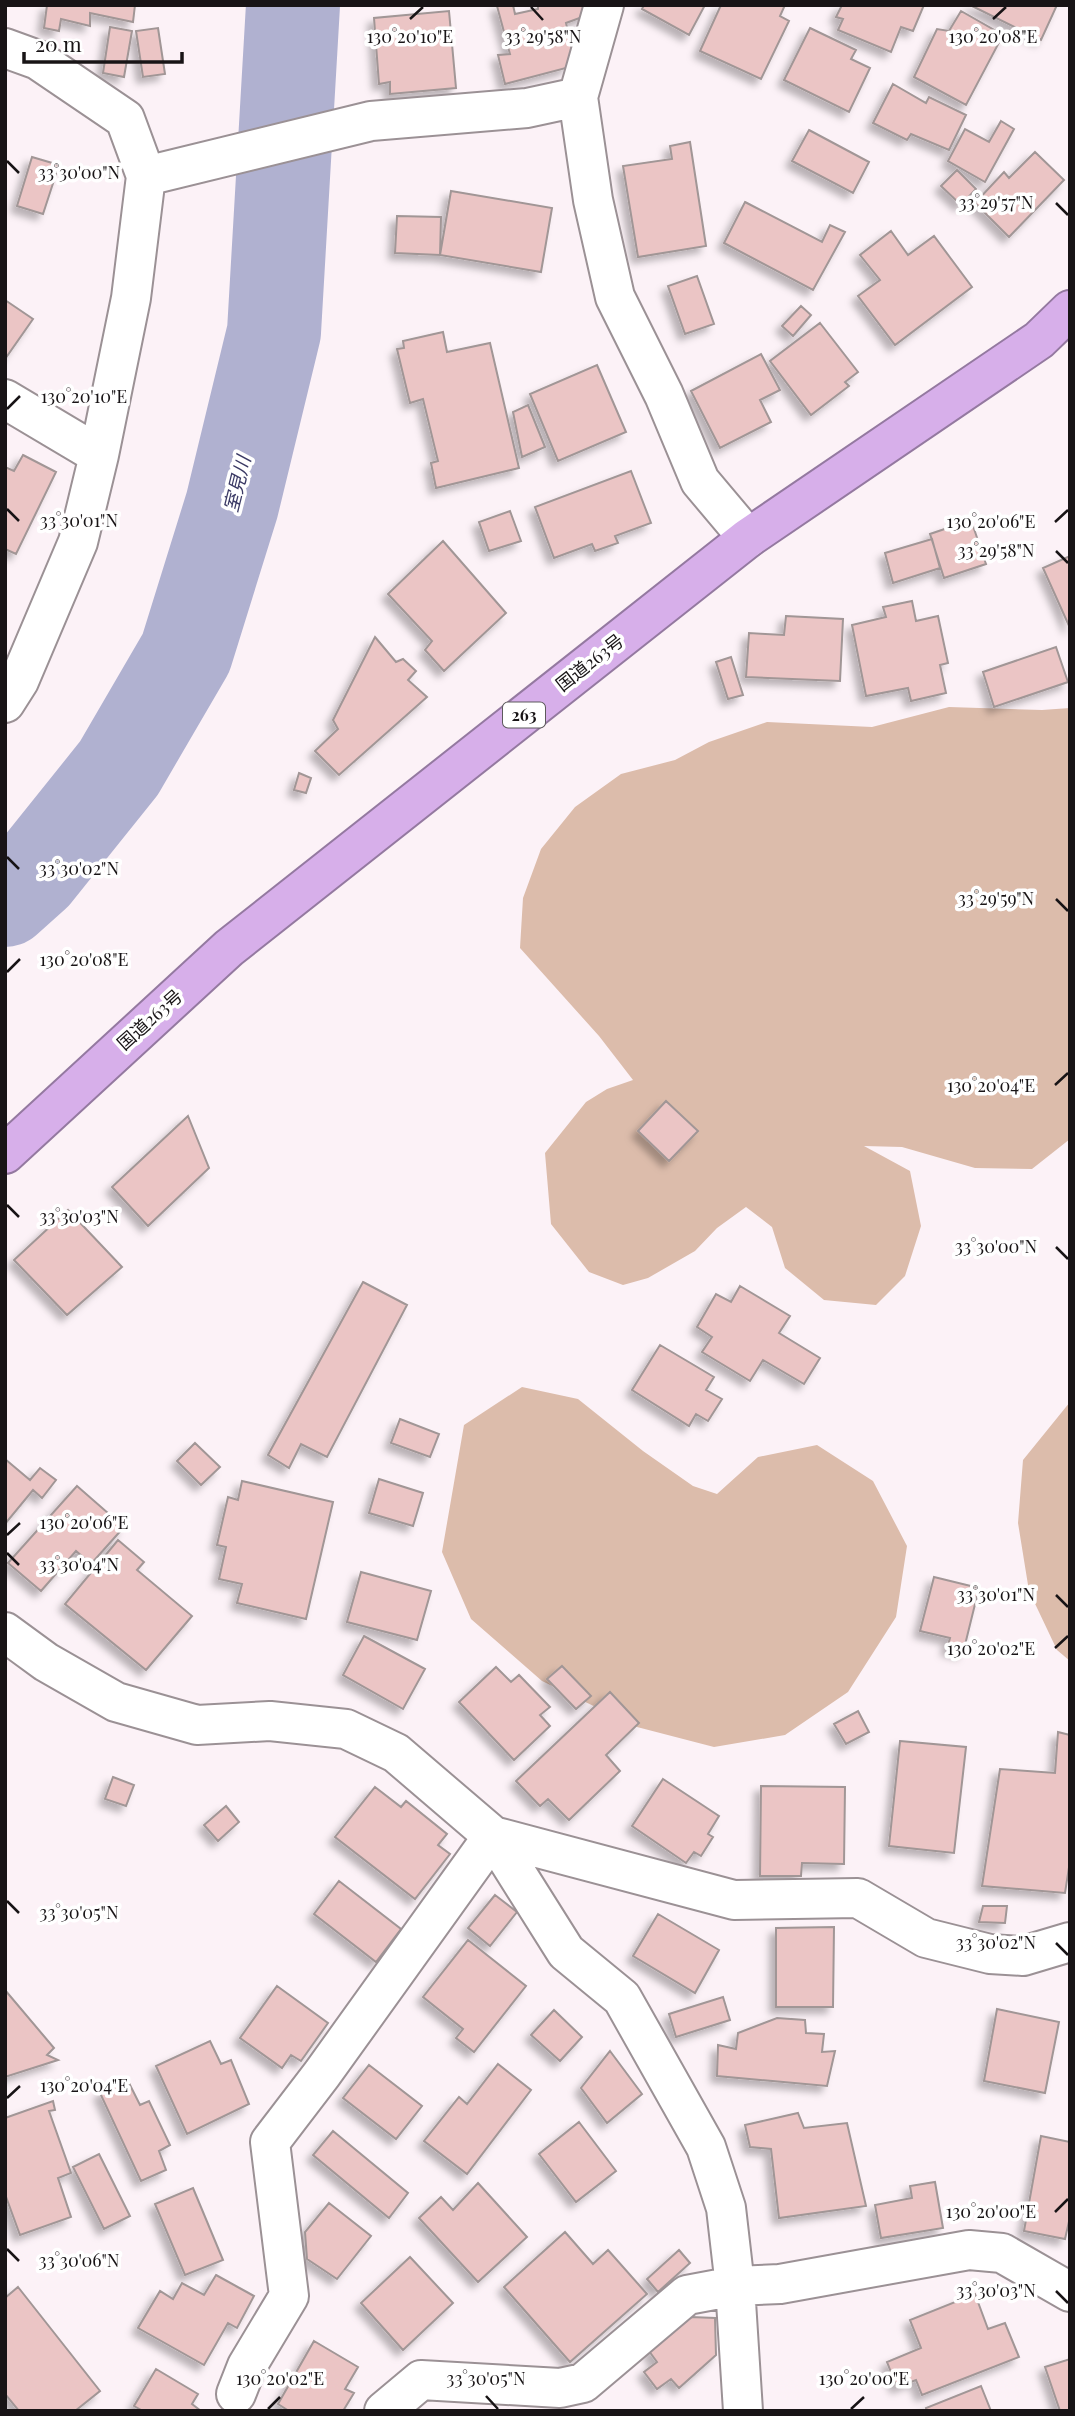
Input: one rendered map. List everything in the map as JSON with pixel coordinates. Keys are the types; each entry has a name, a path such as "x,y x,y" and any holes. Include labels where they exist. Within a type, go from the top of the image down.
{"highway":[{"name":"国道263号","path":"5,1154 229,948 747,538 1039,340 1070,310"}],"street":[{"path":"604,5 578,97 593,200 615,297 664,395 700,481 747,538"},
{"path":"5,48 38,60 125,119 146,176 131,298 78,542 19,681 5,704"},
{"path":"146,176 371,121 527,108 578,97"},
{"path":"5,399 99,455"},
{"path":"5,1632 46,1661 116,1702 197,1725 270,1721 346,1729 396,1753 493,1836 566,1952 622,1998 706,2147 726,2208 735,2286 743,2411"},
{"path":"493,1836 734,1900 858,1898 926,1938 990,1954 1023,1956 1070,1942"},
{"path":"236,2394 247,2366 289,2296 270,2141 330,2063 493,1836"},
{"path":"384,2411 421,2380 560,2388 583,2383 687,2295 735,2286 780,2284 969,2250 1002,2253 1070,2292"}],"shaded area":[{"path":"949,707 1042,710 1070,708 1070,1139 1032,1169 975,1168 902,1147 864,1146 910,1171 921,1226 905,1276 876,1305 824,1300 785,1268 772,1227 746,1207 717,1228 695,1251 648,1278 623,1285 589,1272 551,1224 545,1153 586,1102 607,1089 633,1080 599,1036 520,948 523,898 541,849 575,807 621,774 675,760 709,742 767,722 872,727"},
{"path":"522,1387 578,1399 643,1451 693,1486 717,1494 758,1457 817,1445 873,1481 907,1546 896,1617 848,1692 785,1735 714,1747 637,1727 542,1681 471,1619 442,1552 464,1425"},
{"path":"1070,1402 1070,1661 1057,1650 1029,1591 1018,1523 1023,1460"}],"building":[{"path":"47,5 135,5 133,22 90,13 90,26 61,19 59,31 44,28"},
{"path":"513,5 515,14 538,9 538,5 585,5 588,15 566,23 573,53 566,68 505,84 498,55 510,54 497,6"},
{"path":"644,5 705,5 689,35 642,9"},
{"path":"721,5 785,5 780,16 789,21 761,79 700,51"},
{"path":"842,5 924,5 913,31 901,27 891,52 838,30 843,19 836,17"},
{"path":"970,5 1057,5 1041,40"},
{"path":"449,11 456,88 390,94 390,82 379,84 374,18"},
{"path":"961,11 1003,35 966,105 914,77 937,29 949,31"},
{"path":"110,27 132,31 124,77 103,73"},
{"path":"158,28 165,74 143,77 136,31"},
{"path":"810,28 856,50 851,59 870,68 849,112 784,80"},
{"path":"893,84 926,103 929,97 966,115 949,150 911,134 907,140 873,123"},
{"path":"1001,121 1014,129 985,182 948,161 965,129 989,142"},
{"path":"809,130 869,162 853,193 792,161"},
{"path":"690,142 706,246 638,257 623,166 672,159 670,146"},
{"path":"1035,152 1064,180 1009,237 975,203 1004,172 1009,178"},
{"path":"32,157 59,165 43,214 17,206"},
{"path":"957,170 976,189 961,205 941,186"},
{"path":"451,191 552,208 541,272 440,255"},
{"path":"745,202 822,242 830,225 845,232 813,290 724,243"},
{"path":"397,216 441,217 440,255 395,253"},
{"path":"891,231 908,255 934,236 972,287 895,345 858,296 880,280 860,255"},
{"path":"697,276 714,324 685,334 668,286"},
{"path":"5,300 33,319 5,359"},
{"path":"801,306 811,315 793,336 782,326"},
{"path":"820,323 858,372 845,382 849,386 811,415 770,361"},
{"path":"443,332 447,352 490,343 519,468 436,488 431,463 438,461 423,399 410,403 397,349 404,348 403,341"},
{"path":"761,354 780,390 760,400 771,422 720,448 691,391"},
{"path":"597,365 626,432 558,461 530,394"},
{"path":"528,405 545,447 522,457 513,412"},
{"path":"23,455 56,472 16,554 5,549 5,467 14,471"},
{"path":"631,471 651,523 615,536 618,543 595,551 592,544 554,558 535,507"},
{"path":"510,511 521,541 489,551 479,522"},
{"path":"971,520 986,564 944,578 930,534"},
{"path":"932,539 940,568 893,583 885,553"},
{"path":"443,541 506,613 444,671 425,650 432,641 388,594"},
{"path":"1070,556 1070,628 1043,568"},
{"path":"912,601 916,621 938,616 948,663 940,665 946,693 911,701 908,688 866,696 852,625 886,617 883,607"},
{"path":"786,616 843,619 840,681 746,677 749,633 784,635"},
{"path":"375,637 396,662 403,659 416,671 408,680 427,697 339,775 315,751 338,729 333,720"},
{"path":"1056,647 1068,682 994,707 983,672"},
{"path":"731,657 743,695 728,699 716,662"},
{"path":"299,773 311,778 306,793 294,790"},
{"path":"666,1101 698,1131 669,1161 638,1131"},
{"path":"188,1116 209,1168 148,1226 112,1187"},
{"path":"68,1210 122,1267 67,1315 14,1260"},
{"path":"363,1282 407,1305 327,1457 301,1444 289,1468 268,1455"},
{"path":"740,1286 790,1316 779,1333 820,1358 804,1384 763,1360 750,1381 702,1352 712,1337 697,1327 716,1294 731,1302"},
{"path":"660,1345 714,1377 706,1390 722,1399 708,1421 696,1414 689,1426 632,1390"},
{"path":"400,1419 439,1434 430,1457 391,1443"},
{"path":"195,1443 220,1467 201,1485 177,1461"},
{"path":"5,1459 30,1480 40,1468 56,1480 42,1498 33,1490 5,1524"},
{"path":"379,1479 423,1493 413,1526 369,1513"},
{"path":"242,1481 333,1502 306,1619 237,1603 242,1584 219,1579 226,1547 217,1545 228,1497 238,1500"},
{"path":"77,1486 124,1527 91,1564 76,1551 41,1591 8,1563"},
{"path":"118,1540 144,1562 137,1570 192,1616 146,1670 65,1604"},
{"path":"361,1572 431,1591 417,1640 347,1622"},
{"path":"934,1577 979,1588 963,1653 947,1649 950,1638 920,1631"},
{"path":"364,1636 425,1669 403,1709 343,1675"},
{"path":"562,1666 591,1696 576,1709 547,1679"},
{"path":"496,1667 511,1682 519,1675 550,1707 540,1715 550,1726 514,1760 459,1702"},
{"path":"610,1692 639,1723 606,1755 620,1771 569,1820 548,1799 540,1806 516,1781"},
{"path":"858,1711 869,1732 846,1744 834,1724"},
{"path":"1058,1732 1070,1735 1070,1861 1065,1893 982,1886 1000,1769 1055,1773"},
{"path":"900,1741 966,1747 954,1853 889,1846"},
{"path":"113,1777 134,1785 126,1806 105,1799"},
{"path":"663,1779 719,1816 708,1834 713,1837 701,1856 694,1852 686,1863 632,1826"},
{"path":"761,1786 845,1787 844,1864 802,1863 801,1876 760,1876"},
{"path":"375,1787 401,1807 406,1801 447,1834 438,1845 450,1854 415,1899 335,1837"},
{"path":"226,1806 239,1822 218,1841 204,1825"},
{"path":"339,1881 401,1929 376,1962 314,1914"},
{"path":"495,1895 517,1912 490,1946 468,1928"},
{"path":"983,1906 1007,1906 1005,1923 979,1922"},
{"path":"658,1914 719,1950 695,1993 633,1956"},
{"path":"834,1927 833,2007 776,2007 776,1928"},
{"path":"468,1940 526,1986 474,2052 456,2038 463,2029 423,1997"},
{"path":"277,1986 328,2023 301,2061 291,2055 282,2068 240,2038"},
{"path":"5,1990 54,2048 47,2055 58,2060 5,2077"},
{"path":"723,1997 730,2020 676,2037 669,2014"},
{"path":"997,2009 1059,2022 1045,2093 984,2081"},
{"path":"554,2010 582,2037 560,2061 531,2035"},
{"path":"777,2018 805,2020 806,2033 824,2034 822,2052 835,2051 827,2086 717,2076 718,2045 736,2049 738,2033"},
{"path":"210,2041 221,2064 231,2060 249,2104 187,2134 156,2066"},
{"path":"610,2051 642,2094 607,2123 581,2088"},
{"path":"498,2064 531,2090 467,2174 424,2141 459,2097 467,2104"},
{"path":"369,2065 422,2106 396,2139 343,2098"},
{"path":"127,2079 140,2105 149,2101 170,2145 159,2151 166,2170 141,2181 100,2093"},
{"path":"53,2101 55,2110 49,2111 71,2173 58,2178 71,2217 20,2235 5,2194 5,2118"},
{"path":"798,2113 804,2128 847,2123 866,2206 779,2218 771,2149 750,2147 745,2125"},
{"path":"579,2122 616,2171 576,2202 539,2154"},
{"path":"333,2131 408,2193 389,2218 313,2155"},
{"path":"1041,2136 1070,2142 1070,2217 1065,2239 1024,2231"},
{"path":"99,2154 130,2216 104,2229 73,2167"},
{"path":"935,2182 943,2228 881,2238 875,2205 912,2198 910,2186"},
{"path":"478,2183 527,2237 478,2282 419,2218 441,2197 453,2210"},
{"path":"193,2188 223,2260 185,2275 155,2204"},
{"path":"329,2203 371,2236 337,2279 307,2259 305,2232"},
{"path":"565,2232 593,2264 608,2250 647,2294 570,2362 504,2287"},
{"path":"679,2250 690,2263 658,2292 647,2279"},
{"path":"410,2257 453,2303 403,2350 361,2303"},
{"path":"216,2275 254,2296 237,2328 228,2323 204,2365 138,2328 160,2291 173,2299 182,2283 204,2295"},
{"path":"18,2287 100,2391 75,2411 19,2411 5,2394 5,2298"},
{"path":"975,2294 988,2329 1005,2323 1019,2357 922,2395 916,2380 897,2387 887,2362 921,2348 910,2320"},
{"path":"691,2317 715,2318 716,2355 679,2388 671,2379 657,2389 644,2372 657,2362 649,2351"},
{"path":"314,2341 358,2367 345,2389 354,2393 343,2411 289,2411 278,2404"},
{"path":"1070,2359 1070,2411 1060,2411 1045,2367"},
{"path":"156,2369 198,2394 192,2404 201,2411 143,2411 134,2406"},
{"path":"981,2386 991,2411 927,2411 926,2408"}],"waterway":[{"name":"室見川","path":"5,900 34,874 119,768 186,653 232,505 274,332 293,5"}]}
